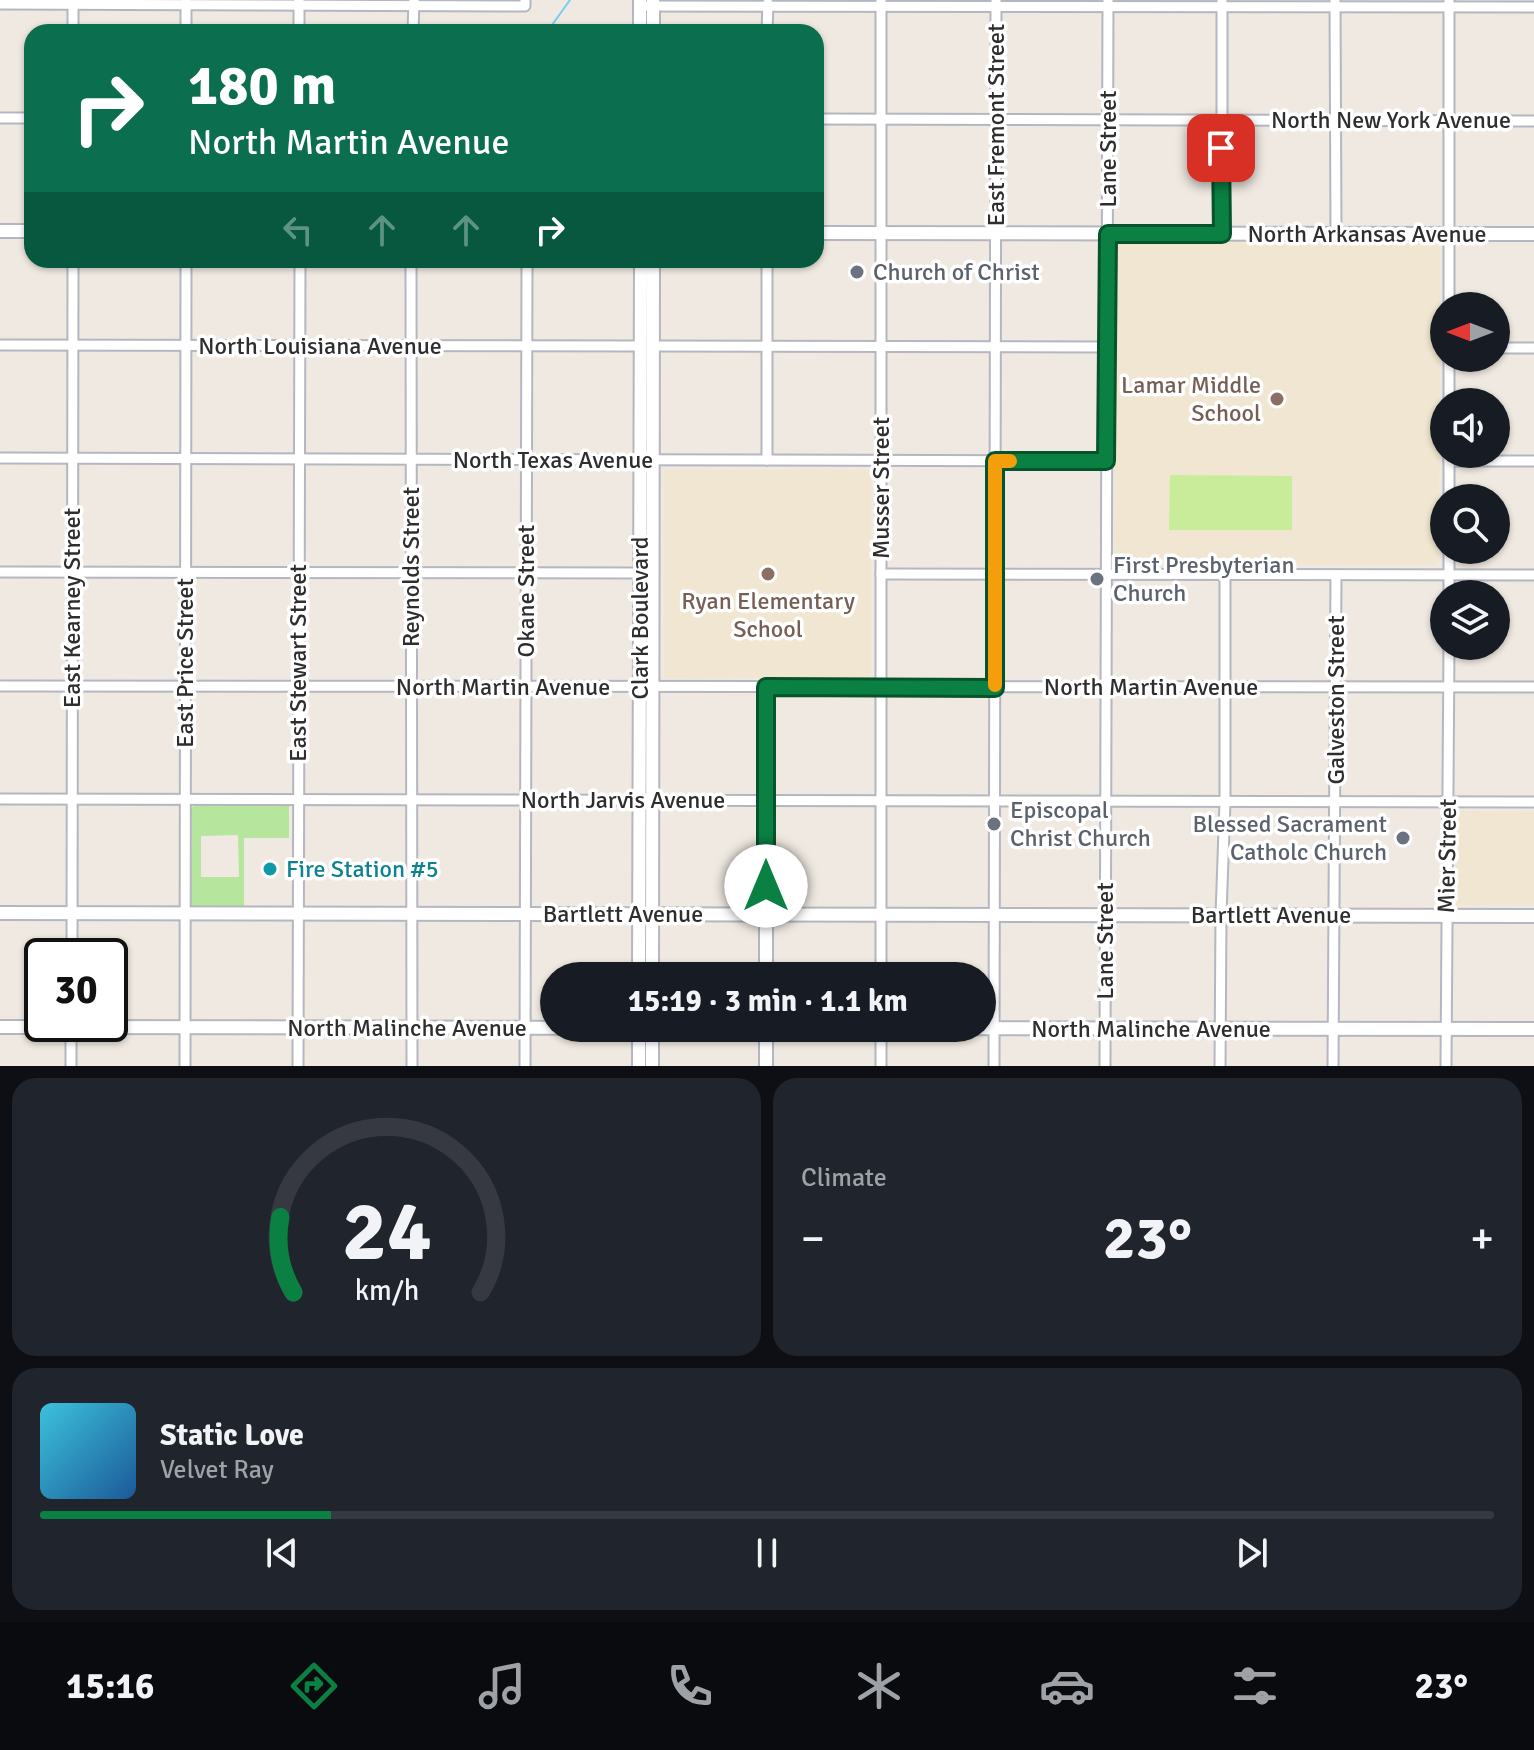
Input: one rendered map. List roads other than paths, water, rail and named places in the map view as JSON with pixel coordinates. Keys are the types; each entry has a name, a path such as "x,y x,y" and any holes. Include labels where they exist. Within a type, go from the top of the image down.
{"main road":[{"path":"642,24 647,3"},
{"path":"647,3 651,24"},
{"path":"0,231 24,231"},
{"name":"North Arkansas Avenue","path":"824,233 1534,234"},
{"name":"Clark Boulevard","path":"642,268 647,346 646,914 651,962"},
{"name":"Clark Boulevard","path":"647,346 652,268"},
{"name":"Bartlett Avenue","path":"0,913 1534,916"},
{"name":"Clark Boulevard","path":"641,962 646,914"},
{"path":"766,914 766,962"},
{"name":"North Malinche Avenue","path":"0,1027 24,1026"},
{"name":"North Malinche Avenue","path":"128,1026 540,1028"},
{"name":"North Malinche Avenue","path":"996,1028 1534,1029"},
{"path":"639,1042 639,1066"},
{"path":"652,1042 652,1066"},
{"path":"766,1042 766,1066"}],"street":[{"path":"73,2 73,24"},
{"path":"186,2 186,24"},
{"path":"299,2 299,24"},
{"path":"413,24 414,2"},
{"path":"0,4 525,3"},
{"path":"647,3 1449,3 1534,7"},
{"path":"767,24 768,3"},
{"name":"Musser Street","path":"881,3 881,962"},
{"name":"East Fremont Street","path":"995,962 996,3"},
{"name":"Lane Street","path":"1105,1066 1108,3"},
{"path":"1222,3 1222,234"},
{"path":"1335,3 1336,234"},
{"path":"1449,3 1449,292"},
{"path":"0,118 24,118"},
{"name":"North New York Avenue","path":"824,119 1534,121"},
{"name":"East Kearney Street","path":"72,938 73,268"},
{"name":"East Price Street","path":"185,1066 186,268"},
{"name":"East Stewart Street","path":"298,1066 300,268"},
{"name":"Reynolds Street","path":"411,268 412,1066"},
{"name":"Okane Street","path":"525,1066 527,268"},
{"path":"767,268 767,460"},
{"name":"North Louisiana Avenue","path":"0,345 1106,347"},
{"path":"1510,348 1534,348"},
{"name":"North Texas Avenue","path":"0,458 1106,461"},
{"path":"1510,460 1534,461"},
{"path":"1449,564 1449,580"},
{"path":"0,572 646,573"},
{"path":"881,574 1534,575"},
{"path":"1220,1066 1225,574"},
{"name":"Galveston Street","path":"1333,1066 1336,575"},
{"name":"Mier Street","path":"1446,1066 1449,660"},
{"name":"North Martin Avenue","path":"0,686 1534,687"},
{"path":"766,687 766,914"},
{"name":"North Jarvis Avenue","path":"0,799 1534,802"},
{"path":"71,1042 71,1066"},
{"path":"881,1042 881,1066"},
{"name":"East Fremont Street","path":"994,1042 994,1066"}],"waterway":[{"path":"553,24 570,0"}],"place":[{"name":"Church of Christ","path":"857,272"},
{"name":"Lamar Middle School","path":"1277,399"},
{"name":"Ryan Elementary School","path":"768,574"},
{"name":"First Presbyterian Church","path":"1097,579"},
{"name":"Episcopal Christ Church","path":"994,824"},
{"name":"Blessed Sacrament Catholc Church","path":"1403,838"},
{"name":"Fire Station #5","path":"270,869"}]}
